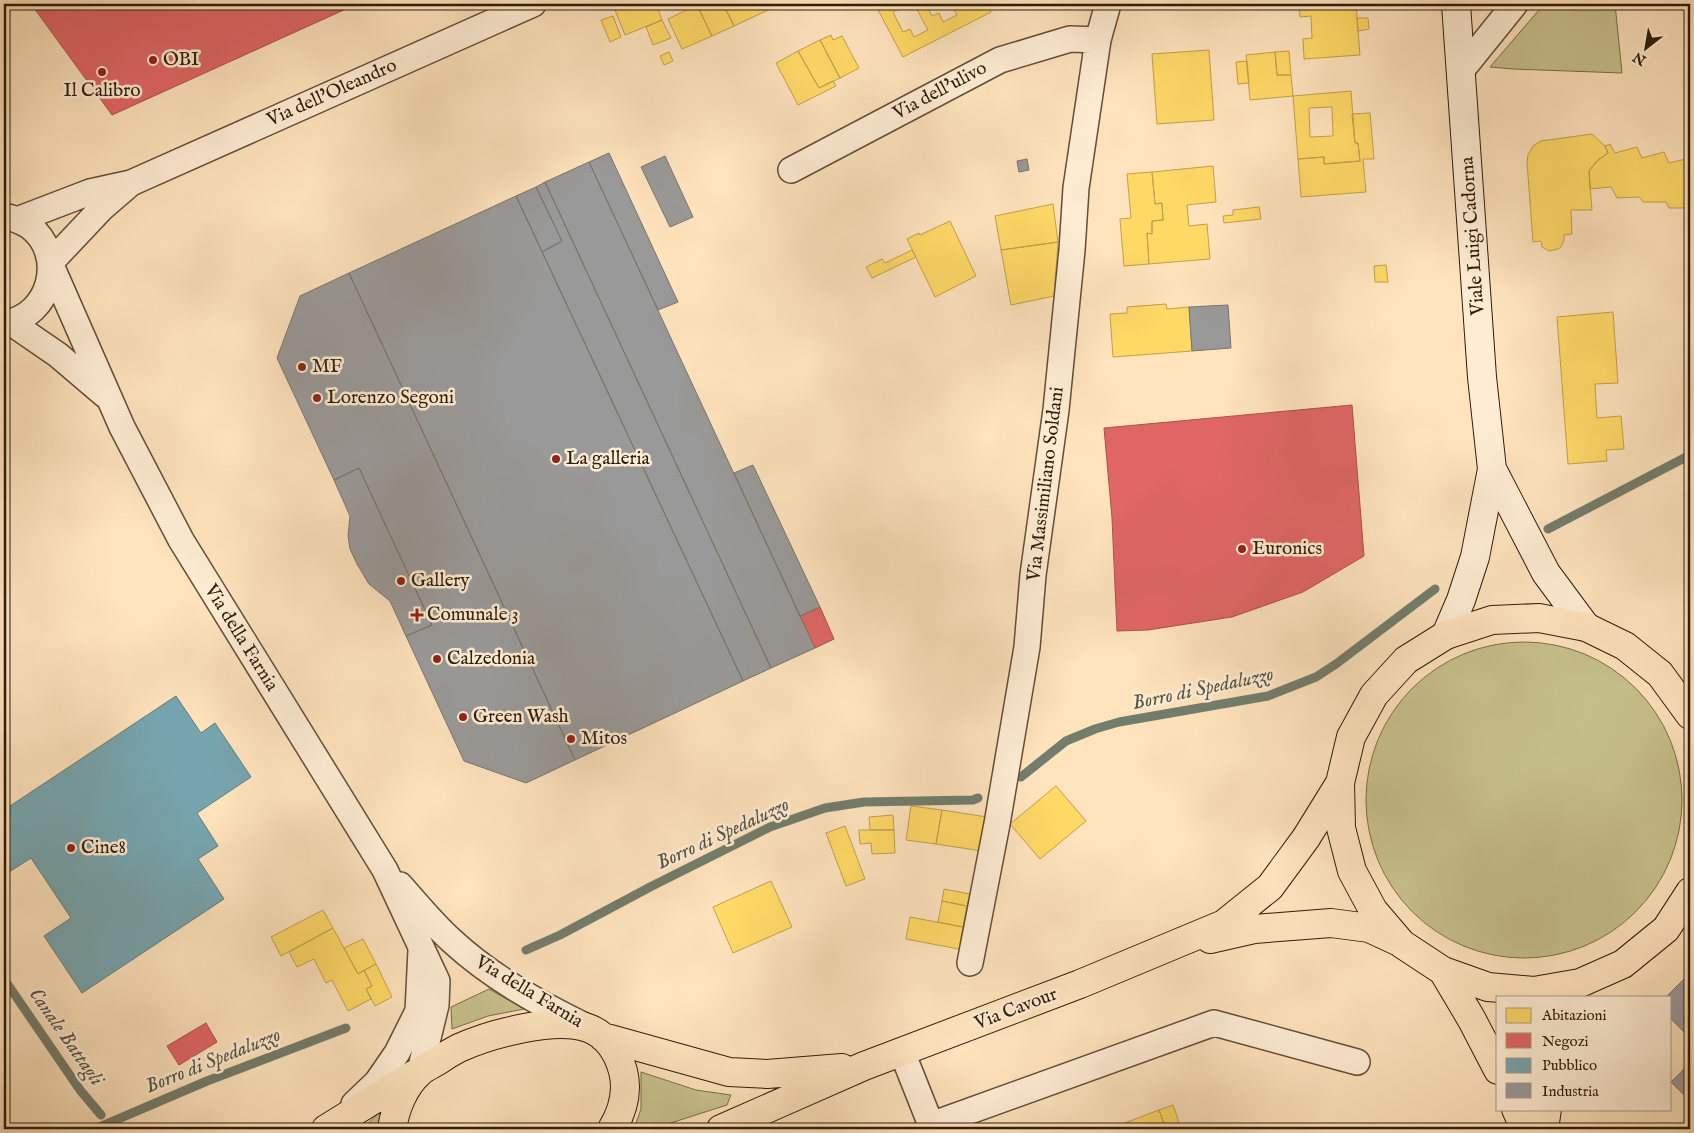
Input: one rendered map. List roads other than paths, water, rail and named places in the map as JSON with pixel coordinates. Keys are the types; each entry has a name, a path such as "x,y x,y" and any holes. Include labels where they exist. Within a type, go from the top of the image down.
{"main road":[{"path":"1623,964 1580,983 1534,991 1488,987 1443,971 1402,944 1373,910 1352,871 1341,828 1340,783 1352,737 1374,695 1406,660 1446,635 1492,620 1539,618 1586,627 1625,646 1660,674 1690,715"},
{"path":"1660,674 1690,682"},
{"name":"Via Cavour","path":"721,1129 864,1066 1080,984 1224,924 1270,887 1306,838 1340,783"},
{"path":"1599,996 1623,964 1666,929 1690,892"},
{"name":"Via Cavour","path":"1167,948 1254,929 1331,923 1370,928 1402,944"},
{"path":"1443,971 1496,1066"},
{"name":"Via Cavour","path":"331,1126 458,1048 484,1038 512,1031 567,1023 729,1072 767,1074 864,1066"},
{"path":"596,1033 612,1047 621,1064 626,1082 624,1102 619,1118 612,1129"},
{"name":"Via Cavour","path":"392,1129 406,1089 420,1071"},
{"path":"1516,1110 1525,1129"},
{"path":"1544,1129 1546,1110"}],"street":[{"name":"Via dell'Oleandro","path":"7,217 90,192 131,182 533,4"},
{"name":"Via Massimiliano Soldani","path":"970,963 997,824 1027,647 1034,575 1056,410 1072,250 1076,188 1098,40 1108,4"},
{"name":"Viale Luigi Cadorna","path":"1446,635 1461,600 1475,557 1492,469 1482,376 1456,4"},
{"path":"1461,70 1515,4"},
{"name":"Via dell'ulivo","path":"791,170 1000,60 1070,39 1098,40"},
{"name":"Via dell'Oleandro","path":"50,263 102,208 131,182"},
{"name":"Via della Farnia","path":"7,217 29,226 39,237 46,249 50,263 122,427 181,540 385,870 437,981 434,1014 420,1071"},
{"name":"Via della Farnia","path":"7,322 25,316 37,306 45,293 50,278 50,263"},
{"name":"Via della Farnia","path":"7,322 58,354 110,400"},
{"name":"Viale Luigi Cadorna","path":"1492,469 1546,573 1586,627"},
{"name":"Via della Farnia","path":"385,870 452,941 478,962 515,988 596,1033"},
{"name":"Via della Farnia","path":"331,1126 378,1082 397,1053 418,1011 421,950"},
{"path":"902,1052 932,1127 1214,1023 1357,1062"}],"waterway":[{"name":"Borro di Spedaluzzo","path":"1548,529 1690,455"},
{"name":"Borro di Spedaluzzo","path":"1021,777 1066,741 1095,729 1119,722 1268,696 1316,677 1435,589"},
{"name":"Borro di Spedaluzzo","path":"526,950 560,935 770,827 825,808 864,802 973,800 978,798"},
{"name":"Canale Battagli","path":"4,979 80,1090 101,1115"},
{"name":"Borro di Spedaluzzo","path":"95,1129 207,1081 346,1028"}],"place":[{"name":"OBI","path":"153,60"},
{"name":"Il Calibro","path":"102,72"},
{"name":"MF","path":"302,367"},
{"name":"Lorenzo Segoni","path":"317,398"},
{"name":"La galleria","path":"556,459"},
{"name":"Euronics","path":"1242,549"},
{"name":"Gallery","path":"401,581"},
{"name":"Comunale 3","path":"417,615"},
{"name":"Calzedonia","path":"437,659"},
{"name":"Green Wash","path":"463,717"},
{"name":"Mitos","path":"571,739"},
{"name":"Cine8","path":"71,848"}]}
